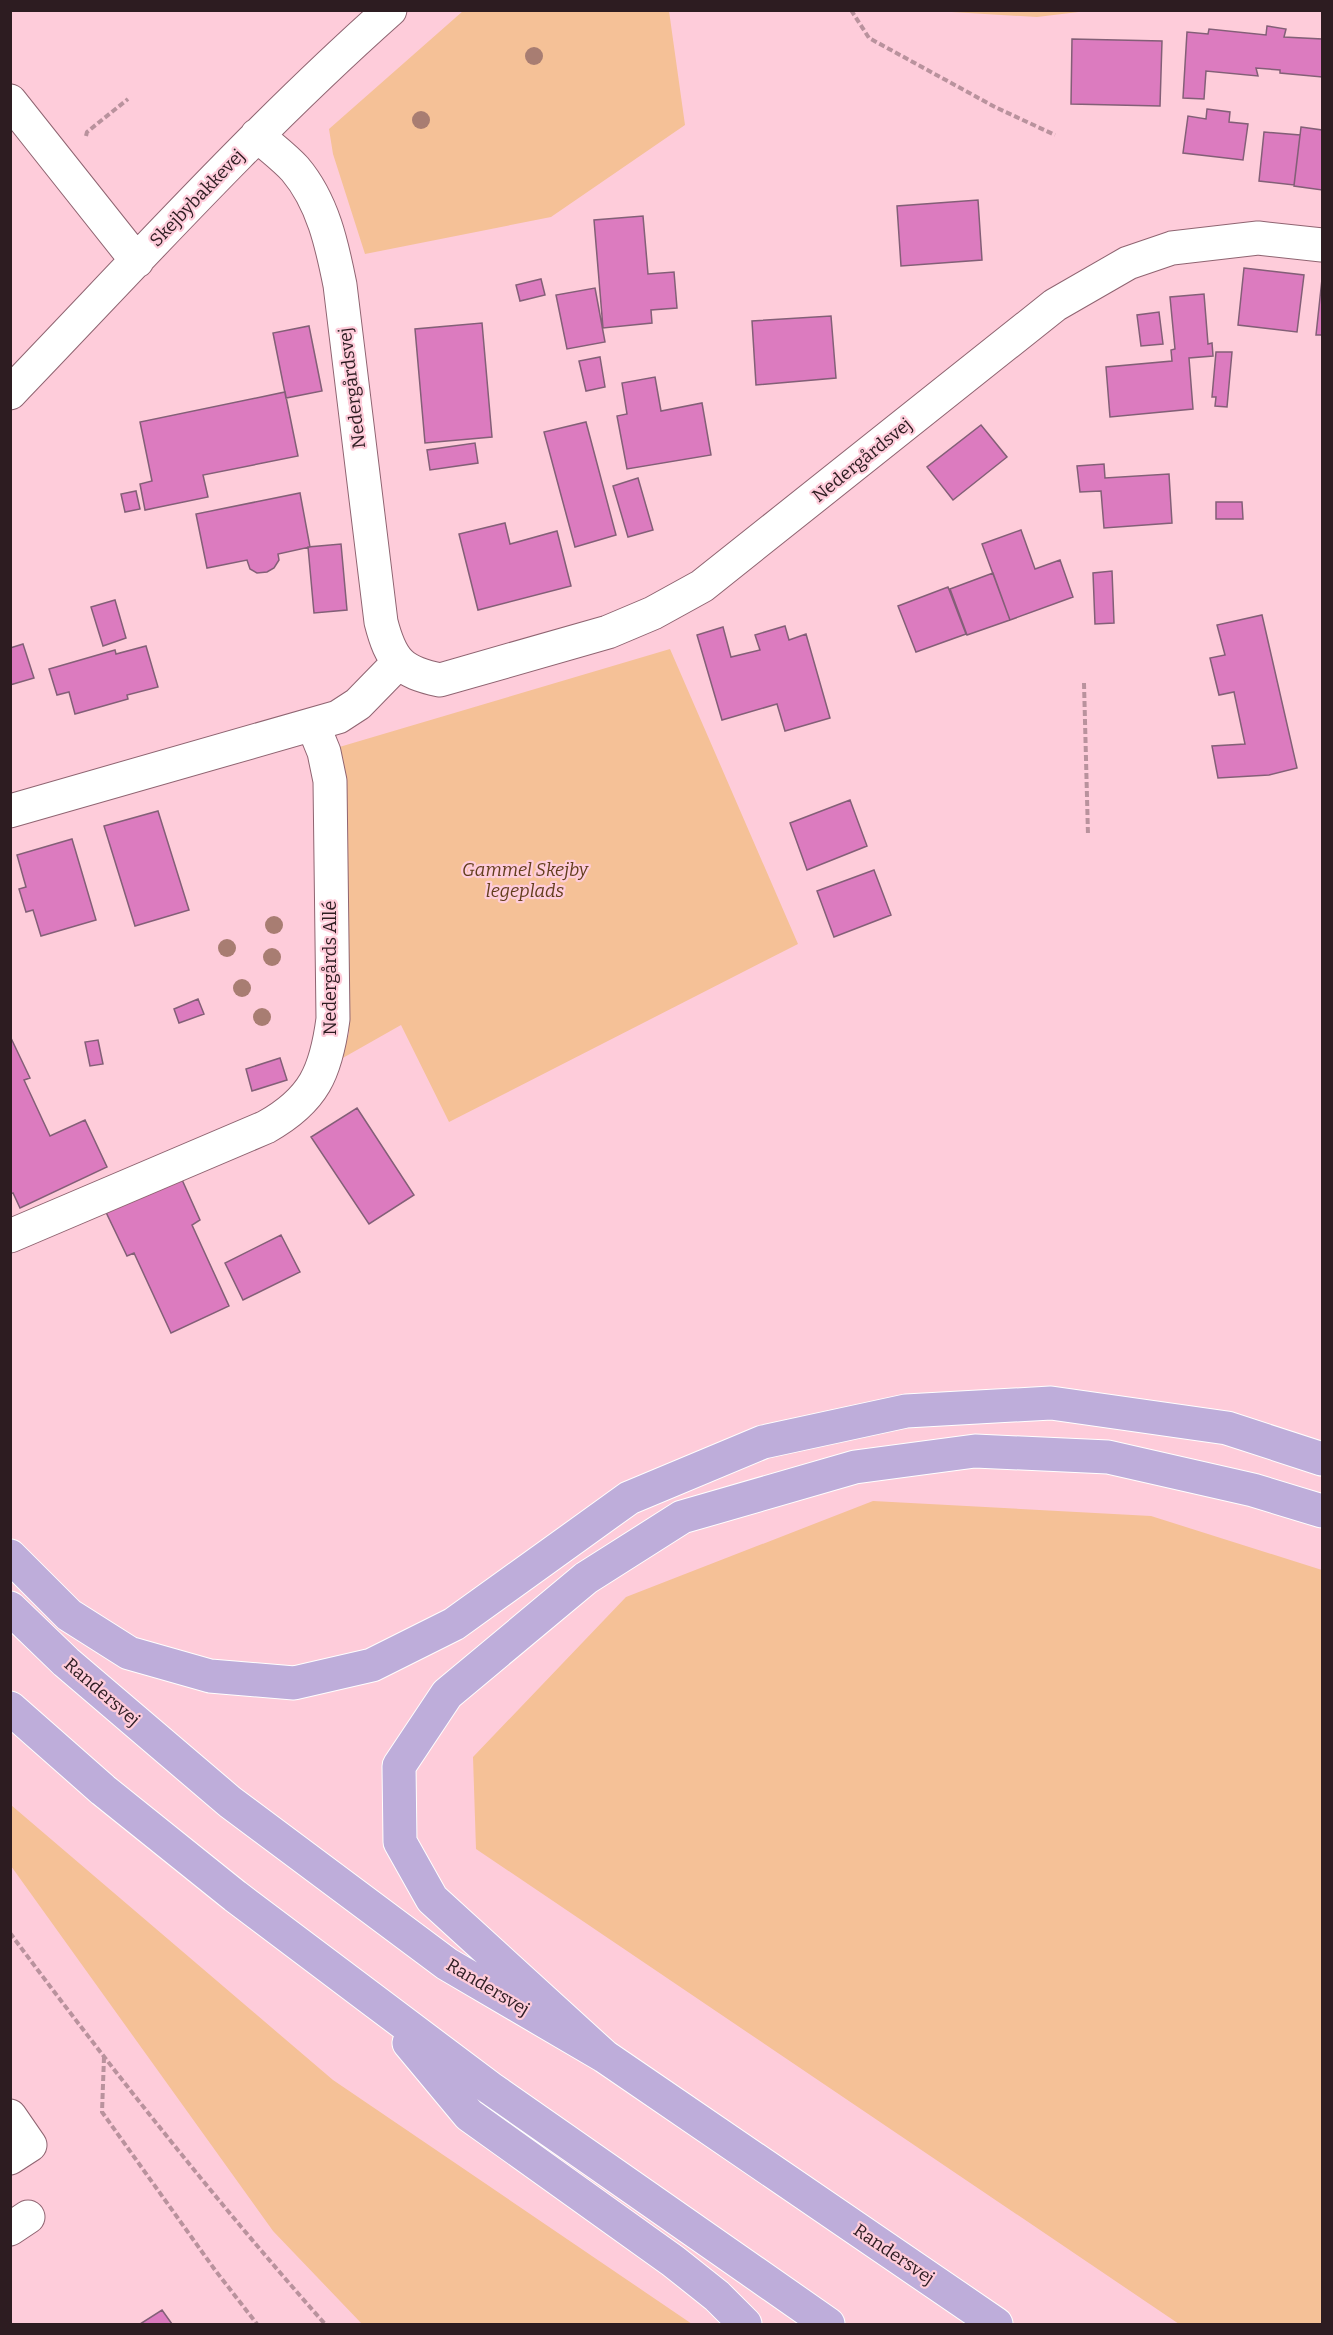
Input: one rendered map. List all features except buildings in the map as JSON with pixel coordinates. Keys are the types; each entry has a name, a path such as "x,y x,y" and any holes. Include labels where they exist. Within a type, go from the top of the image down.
{"main road":[{"path":"10,1556 69,1615 129,1653 210,1676 294,1683 372,1665 454,1624 629,1497 763,1442 906,1411 1051,1403 1227,1428 1323,1459"},
{"path":"604,2056 432,1899 400,1842 399,1766 447,1694 586,1578 682,1517 855,1467 975,1451 1108,1458 1253,1490 1323,1511"},
{"name":"Randersvej","path":"10,1608 66,1662 230,1802 447,1964 604,2056 996,2325"},
{"path":"10,1708 112,1797 235,1896 490,2088 828,2325"},
{"path":"373,2000 469,2115 673,2260 717,2296 745,2325"}],"street":[{"name":"Skejbybakkevej","path":"10,393 257,135 323,69 390,10"},
{"path":"10,101 137,261"},
{"name":"Nedergårdsvej","path":"257,135 295,169 315,199 332,240 340,285 381,622 387,644 398,663 418,675 440,680 608,632 652,613 702,586 1055,305 1128,263 1172,248 1258,238 1323,245"},
{"path":"10,811 338,717 358,704 398,663"},
{"name":"Nedergårds Allé","path":"10,1236 266,1127 286,1116 304,1101 319,1075 329,1047 333,1019 330,781 324,752 313,725"},
{"path":"10,2116 30,2145 10,2158"}],"path":[{"path":"851,10 869,38 995,107 1055,135"},
{"path":"84,144 87,132 128,99"},
{"path":"1084,683 1088,836"},
{"path":"10,1933 249,2239 325,2325"},
{"path":"104,2056 102,2112 257,2325"}],"green space":[{"path":"1087,10 1037,17 935,11"},
{"path":"463,11 669,11 685,125 551,217 365,254 333,154 329,129"},
{"name":"Gammel Skejby legeplads","path":"670,649 798,944 449,1122 401,1025 341,1059 349,1033 340,772 336,748"},
{"path":"873,1501 1151,1516 1322,1570 1322,2324 1179,2324 476,1849 473,1757 626,1597"},
{"path":"11,1805 333,2080 692,2324 362,2324 273,2231 11,1866"}]}
